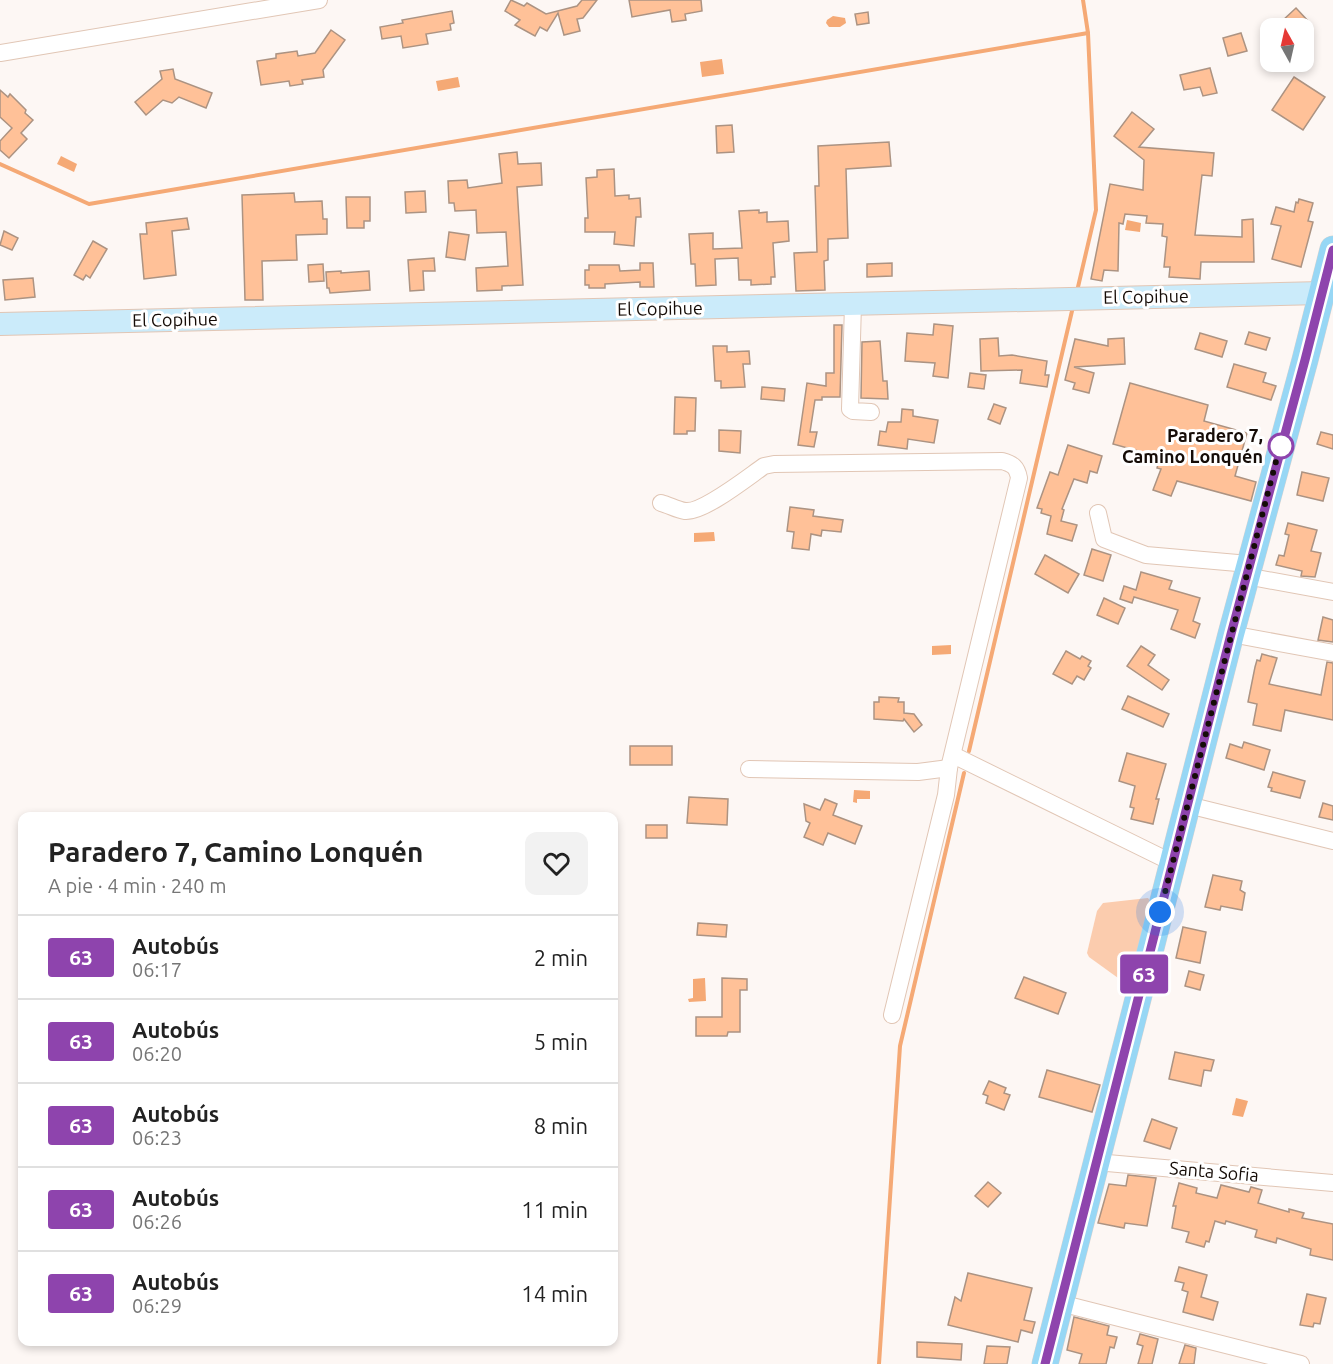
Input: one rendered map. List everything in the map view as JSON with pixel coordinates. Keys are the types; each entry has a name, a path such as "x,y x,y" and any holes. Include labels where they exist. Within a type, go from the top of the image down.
{"main road":[{"path":"1045,1364 1231,634 1305,360 1327,297 1333,249"},
{"name":"El Copihue","path":"0,324 853,304 1327,297"}],"street":[{"path":"0,53 319,0"},
{"path":"853,304 850,409 871,412"},
{"path":"662,503 686,511 696,508 710,503 764,466 774,464 1002,461 1012,463 1018,470 1019,477 951,761 946,795 891,1015"},
{"path":"1098,513 1104,539 1146,555 1248,570 1333,592"},
{"path":"1231,634 1333,653"},
{"path":"748,769 918,772 951,761 1173,863"},
{"path":"1188,806 1333,841"},
{"name":"Santa Sofia","path":"1096,1162 1333,1183"},
{"path":"1060,1304 1301,1364"}],"shaded area":[{"path":"833,16 845,18 846,23 840,27 829,27 827,20"},
{"path":"722,59 724,74 702,77 700,62"},
{"path":"458,77 460,87 438,91 436,81"},
{"path":"61,156 77,164 74,172 57,164"},
{"path":"1127,220 1141,223 1140,232 1125,230"},
{"path":"714,532 715,541 694,542 694,533"},
{"path":"951,645 951,654 932,655 932,646"},
{"path":"854,790 870,791 870,799 857,799 857,803 853,802"},
{"path":"1148,898 1151,902 1130,980 1125,983 1089,957 1087,953 1097,911 1103,903"},
{"path":"705,978 706,1001 689,1002 688,999 693,998 693,979"},
{"path":"1236,1098 1248,1101 1243,1117 1232,1115"}],"building":[{"path":"511,0 524,6 527,3 546,14 577,6 582,0 597,0 583,18 577,19 580,31 564,35 558,13 547,31 540,27 535,36 515,25 520,20 505,11"},
{"path":"629,0 701,0 702,11 685,14 686,20 672,22 670,10 632,17"},
{"path":"1296,8 1305,18 1285,18"},
{"path":"452,11 454,23 450,24 451,30 426,34 428,44 403,48 401,36 382,39 380,27 403,23 402,20"},
{"path":"868,12 869,23 857,25 855,14"},
{"path":"331,30 345,40 323,70 324,77 302,80 303,84 290,86 289,81 261,85 257,61 276,58 276,54 297,51 298,56 315,53"},
{"path":"1241,33 1247,51 1228,56 1223,38"},
{"path":"1210,68 1217,93 1203,96 1200,87 1184,90 1180,75"},
{"path":"173,69 175,79 212,93 206,108 179,97 172,103 163,100 146,115 135,102 162,79 160,71"},
{"path":"1294,77 1325,97 1303,130 1272,110"},
{"path":"0,90 8,97 10,94 33,120 21,133 27,139 9,158 0,150 0,141 12,128 0,117"},
{"path":"1132,112 1154,129 1139,147 1214,153 1212,176 1202,175 1195,235 1242,237 1242,220 1253,219 1254,262 1201,262 1200,279 1169,277 1170,267 1164,267 1167,237 1162,236 1163,224 1146,223 1147,216 1125,214 1123,224 1119,223 1118,271 1104,270 1102,281 1091,279 1110,184 1143,190 1144,160 1114,136"},
{"path":"732,125 734,152 717,153 716,126"},
{"path":"889,142 891,166 846,169 848,238 828,239 828,260 824,261 825,290 796,291 794,253 817,252 815,186 819,186 818,146"},
{"path":"517,152 518,164 541,163 542,185 517,187 523,285 502,286 502,290 477,291 476,268 508,266 506,232 477,233 476,210 455,211 454,203 449,203 448,181 467,180 468,188 502,183 499,154"},
{"path":"614,169 615,196 629,195 629,199 640,198 641,217 636,217 634,246 614,244 615,232 585,232 585,218 588,218 586,178 597,177 597,170"},
{"path":"425,191 426,212 406,213 405,192"},
{"path":"294,193 295,202 322,201 323,219 327,219 327,234 296,235 297,260 262,261 263,300 245,300 242,195"},
{"path":"346,197 370,197 370,221 364,221 364,228 347,228"},
{"path":"1299,199 1313,203 1308,221 1313,222 1301,267 1272,259 1281,226 1271,224 1276,207 1294,212"},
{"path":"759,210 759,213 767,212 767,222 788,221 789,241 773,243 775,277 771,277 771,284 751,285 751,280 739,280 738,258 715,259 716,285 696,286 695,264 691,264 689,234 713,233 713,249 742,248 739,211"},
{"path":"187,218 189,229 172,231 176,275 144,279 140,234 147,234 146,223"},
{"path":"4,231 18,238 12,250 0,245"},
{"path":"449,232 469,235 465,260 446,257"},
{"path":"93,241 107,249 90,278 86,275 83,280 74,275"},
{"path":"434,258 435,271 423,271 424,290 410,291 408,260"},
{"path":"640,263 653,263 654,287 640,287 640,282 605,284 605,288 589,288 589,285 585,285 585,270 589,270 589,265 619,265 620,271 640,270"},
{"path":"892,263 892,276 867,277 867,264"},
{"path":"323,264 324,281 309,282 308,265"},
{"path":"341,271 341,273 369,271 370,290 330,293 327,288 326,272"},
{"path":"33,278 35,297 5,300 3,280"},
{"path":"934,324 953,326 948,378 933,376 935,363 905,361 907,333 933,335"},
{"path":"834,325 842,325 840,397 822,397 822,400 815,400 810,432 817,432 814,447 798,445 807,383 826,386 826,373 834,373"},
{"path":"1249,332 1270,338 1266,350 1245,344"},
{"path":"1200,333 1227,341 1222,357 1195,349"},
{"path":"998,338 999,356 1012,355 1047,361 1045,375 1049,375 1047,387 1020,383 1022,370 981,371 980,339"},
{"path":"1124,338 1125,364 1074,367 1094,373 1089,393 1073,389 1075,383 1065,380 1075,339 1108,346 1108,339"},
{"path":"880,341 883,381 887,381 888,399 861,398 862,342"},
{"path":"713,346 727,346 727,352 749,351 750,364 743,364 745,387 721,388 721,381 715,381"},
{"path":"1234,364 1266,373 1263,382 1276,386 1271,400 1227,387"},
{"path":"970,373 986,375 984,389 968,387"},
{"path":"1130,383 1208,405 1204,421 1247,433 1235,476 1256,482 1251,501 1177,481 1171,496 1153,490 1161,469 1157,468 1160,457 1113,444"},
{"path":"762,387 785,389 784,401 761,399"},
{"path":"675,397 696,398 695,431 687,431 687,434 674,434"},
{"path":"994,404 1006,408 1000,424 988,419"},
{"path":"902,409 913,410 913,416 938,420 934,443 908,439 907,449 878,445 880,431 886,432 888,422 901,422"},
{"path":"719,430 741,431 740,453 719,451"},
{"path":"1321,432 1333,435 1333,449 1317,444"},
{"path":"1068,445 1102,456 1097,473 1090,471 1087,483 1074,479 1062,509 1064,510 1061,521 1077,525 1072,541 1047,534 1051,516 1041,513 1042,509 1037,508 1050,472 1058,475"},
{"path":"1302,472 1329,478 1323,501 1297,495"},
{"path":"790,507 814,510 813,516 843,520 841,532 822,530 821,536 811,534 809,550 792,548 794,532 787,531"},
{"path":"1288,523 1317,530 1311,551 1321,553 1315,577 1301,576 1302,571 1276,565 1279,555 1284,556 1289,535 1285,534"},
{"path":"1092,549 1111,555 1103,581 1084,575"},
{"path":"1045,555 1079,574 1068,593 1035,574"},
{"path":"1141,572 1172,581 1169,589 1200,598 1193,621 1200,624 1195,638 1171,629 1178,610 1134,597 1132,603 1120,599 1124,586 1136,590"},
{"path":"1104,598 1125,608 1118,624 1097,615"},
{"path":"1323,617 1333,620 1333,642 1318,640"},
{"path":"1141,646 1155,655 1148,665 1169,680 1162,690 1127,666"},
{"path":"1066,651 1080,659 1082,656 1091,661 1088,666 1091,668 1084,680 1077,676 1072,684 1053,674"},
{"path":"1262,654 1277,658 1269,684 1321,695 1327,662 1333,663 1333,720 1285,710 1281,731 1253,725 1257,704 1248,702 1257,660 1260,661"},
{"path":"1128,696 1169,714 1163,727 1122,709"},
{"path":"879,697 899,698 898,702 904,702 904,713 914,714 922,725 914,732 904,719 903,721 874,719 874,702 879,702"},
{"path":"1244,742 1270,750 1264,770 1226,758 1230,744 1242,748"},
{"path":"630,746 672,746 672,765 630,765"},
{"path":"1127,753 1166,764 1156,799 1159,799 1153,824 1131,819 1134,808 1130,807 1135,786 1119,781"},
{"path":"1273,772 1305,781 1300,798 1271,791 1272,788 1268,787"},
{"path":"689,797 728,799 727,825 687,823"},
{"path":"825,799 837,804 833,815 862,826 855,844 828,833 823,845 804,837 810,823 806,821 804,804 820,810"},
{"path":"1323,803 1333,806 1333,820 1319,817"},
{"path":"646,825 667,825 667,838 646,838"},
{"path":"1213,875 1242,881 1240,890 1245,893 1242,910 1221,906 1220,910 1205,907"},
{"path":"698,923 727,925 726,937 697,935"},
{"path":"1183,927 1206,932 1200,963 1176,958"},
{"path":"1189,971 1204,975 1200,990 1185,986"},
{"path":"1024,977 1066,993 1058,1014 1015,998"},
{"path":"722,978 747,979 747,990 740,990 740,1032 728,1032 727,1036 696,1036 696,1017 722,1017"},
{"path":"1175,1052 1214,1060 1211,1071 1204,1070 1201,1086 1169,1079"},
{"path":"1047,1070 1100,1085 1092,1112 1039,1097"},
{"path":"989,1081 1006,1088 1004,1093 1010,1095 1004,1110 986,1103 988,1096 983,1094"},
{"path":"1152,1119 1177,1128 1170,1149 1144,1141"},
{"path":"1128,1175 1156,1178 1147,1226 1125,1223 1124,1228 1098,1223 1109,1184 1126,1186"},
{"path":"988,1182 1001,1193 988,1207 975,1196"},
{"path":"1179,1183 1197,1188 1196,1193 1217,1198 1221,1185 1249,1192 1251,1187 1262,1190 1258,1203 1289,1212 1289,1209 1304,1213 1302,1218 1333,1224 1333,1260 1310,1255 1311,1249 1277,1238 1276,1243 1255,1237 1257,1230 1226,1221 1225,1224 1215,1221 1209,1242 1206,1241 1204,1247 1186,1242 1189,1232 1172,1228 1176,1206 1173,1206"},
{"path":"1179,1267 1207,1275 1201,1297 1218,1302 1213,1320 1183,1312 1188,1292 1182,1290 1184,1283 1175,1281"},
{"path":"968,1273 1032,1288 1024,1320 1035,1322 1032,1333 1021,1330 1018,1342 948,1325 955,1297 961,1301"},
{"path":"1307,1294 1326,1298 1320,1324 1314,1323 1313,1327 1300,1325"},
{"path":"1074,1317 1109,1326 1107,1335 1117,1337 1114,1348 1110,1347 1106,1364 1079,1364 1082,1354 1067,1350"},
{"path":"1140,1334 1158,1339 1152,1364 1138,1364 1143,1346 1137,1344"},
{"path":"917,1342 962,1344 961,1360 917,1357"},
{"path":"1185,1345 1196,1348 1194,1364 1179,1364"},
{"path":"987,1346 1010,1347 1007,1364 984,1364"}],"waterway":[{"path":"1078,287 1096,210 1088,33 1083,0"},
{"path":"0,164 89,204 1088,33"},
{"path":"969,751 1072,311"},
{"path":"879,1364 900,1046 964,773"}],"bus line":[{"name":"63","path":"1045,1364 1231,634 1333,250"}],"place":[{"name":"Paradero 7, Camino Lonquén","path":"1281,446"}],"route":[{"path":"1160,912 1281,442 1281,446"}]}
